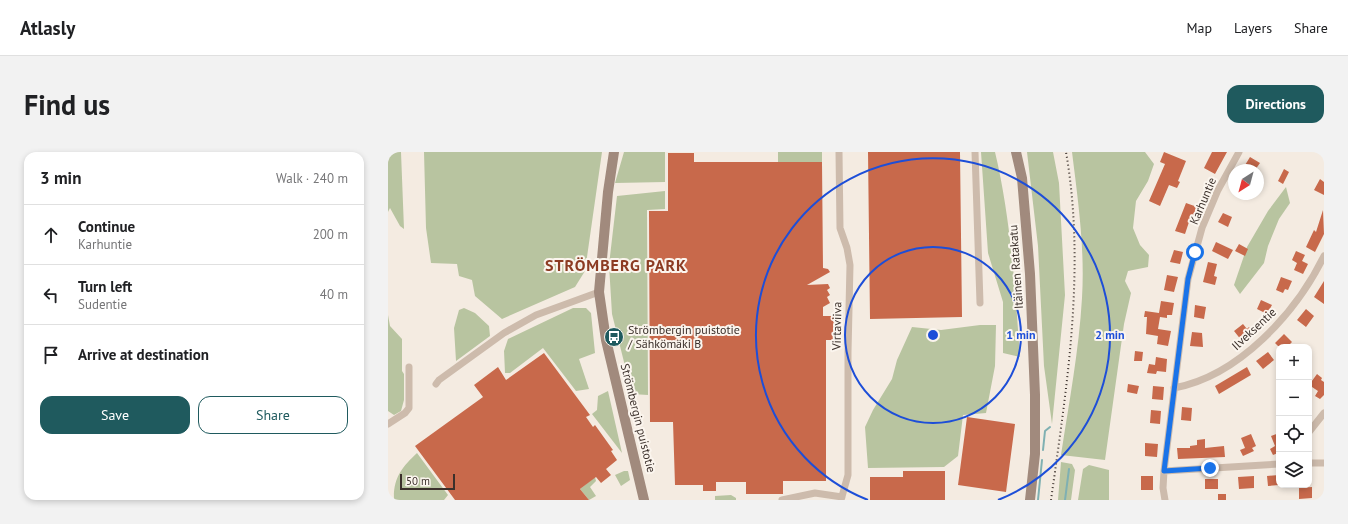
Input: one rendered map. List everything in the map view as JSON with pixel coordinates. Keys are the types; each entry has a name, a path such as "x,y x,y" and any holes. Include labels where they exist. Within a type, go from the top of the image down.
{"street":[{"name":"Strömbergin puistotie","path":"614,152 608,192 598,292 606,340 644,500"},
{"name":"Virtaviiva","path":"839,152 840,228 847,248 850,265 848,475 841,498"},
{"path":"974,152 980,303"},
{"name":"Itäinen Ratakatu","path":"1016,152 1022,178 1030,274 1035,395 1035,454 1030,500"},
{"name":"Karhuntie","path":"1165,500 1163,488 1164,471 1188,279 1202,228 1218,190 1239,152"},
{"name":"Ilveksentie","path":"1174,388 1186,386 1220,370 1238,359 1264,338 1287,313 1306,288 1324,256"},
{"path":"436,384 439,380 504,333 536,315 598,292"},
{"path":"388,424 405,413 408,408 409,367"},
{"path":"1312,428 1324,413"},
{"path":"1312,462 1324,463"},
{"path":"1164,471 1276,464"},
{"path":"782,500 815,493 841,498"}],"green space":[{"path":"388,152 401,152 404,229 400,226 390,208 388,212"},
{"path":"424,152 602,152 585,271 575,287 502,319 475,296 472,280 459,276 457,264 431,263 426,228"},
{"path":"624,152 665,152 665,182 615,183"},
{"path":"778,152 822,152 822,162 778,162"},
{"path":"981,152 995,152 1005,203 1012,254 1020,357 1003,353 1003,302 988,253"},
{"path":"1027,152 1053,152 1059,183 1065,295 1052,424 1044,366 1038,246"},
{"path":"1072,152 1145,152 1154,164 1148,181 1136,201 1133,228 1140,245 1149,255 1148,267 1128,271 1125,281 1131,293 1124,324 1105,460 1061,455 1079,337 1083,280 1083,261 1077,188"},
{"path":"1286,187 1290,203 1279,219 1268,246 1264,263 1240,294 1234,285 1247,247 1268,211"},
{"path":"665,191 665,209 647,210 648,395 632,394 612,314 609,265 617,196"},
{"path":"464,308 475,313 489,326 490,336 456,361 454,328 459,310"},
{"path":"573,308 586,308 591,313 595,353 579,359 589,389 576,391 543,348 510,373 505,373 504,351 508,339"},
{"path":"388,315 390,326 402,339 404,400 401,411 394,415 388,411"},
{"path":"980,325 996,325 995,366 986,413 963,415 958,456 944,467 868,468 865,427 873,410 892,379 897,360 912,327 941,330"},
{"path":"608,391 622,453 592,414 597,410 598,396"},
{"path":"417,453 448,495 444,500 394,500 397,479 403,468"},
{"path":"1061,462 1072,464 1075,470 1071,500 1058,500"},
{"path":"1089,465 1109,470 1109,500 1078,500 1083,469"},
{"path":"628,471 630,480 621,486 615,475"},
{"path":"595,477 596,481 590,487 596,496 589,500 580,489"},
{"path":"731,495 736,498 736,500 715,500 715,496"}],"building":[{"path":"868,152 960,152 962,317 870,319"},
{"path":"1164,152 1186,161 1178,181 1180,182 1177,188 1169,185 1160,206 1149,201 1165,164 1160,162"},
{"path":"1212,152 1227,152 1215,174 1204,168"},
{"path":"668,153 694,153 694,162 822,162 823,268 828,269 830,272 807,285 828,284 830,288 827,290 830,295 827,297 830,303 823,307 823,316 838,316 838,340 826,340 826,481 783,481 783,494 746,494 746,482 716,482 716,491 703,491 703,485 675,485 673,422 650,422 649,211 668,211"},
{"path":"1250,157 1260,163 1259,164 1246,164"},
{"path":"1284,169 1289,172 1283,184 1278,181"},
{"path":"1320,179 1324,182 1324,195 1314,190"},
{"path":"1186,203 1200,208 1197,218 1191,216 1185,234 1175,231"},
{"path":"1323,210 1324,234 1315,252 1306,247 1314,230 1316,232"},
{"path":"1223,213 1232,217 1228,227 1218,222"},
{"path":"1216,242 1233,250 1228,259 1212,251"},
{"path":"1239,244 1248,249 1245,256 1235,251"},
{"path":"1174,250 1183,252 1180,264 1170,262"},
{"path":"1296,251 1305,255 1302,261 1308,264 1303,274 1294,270 1297,263 1292,260"},
{"path":"1208,262 1217,264 1214,276 1217,277 1215,285 1203,282"},
{"path":"1167,275 1178,277 1174,292 1164,290"},
{"path":"1281,277 1292,281 1288,290 1285,289 1283,293 1276,290"},
{"path":"1324,281 1324,304 1314,297"},
{"path":"1261,300 1272,305 1267,314 1257,309"},
{"path":"1161,301 1174,303 1172,315 1167,315 1167,318 1160,317 1158,329 1171,331 1168,346 1157,344 1158,336 1146,334 1147,317 1144,317 1145,311 1159,313"},
{"path":"1195,305 1206,307 1204,319 1194,317"},
{"path":"1306,309 1314,316 1306,327 1297,320"},
{"path":"1243,324 1247,329 1249,327 1253,332 1242,341 1234,331"},
{"path":"1192,332 1202,333 1203,347 1190,346"},
{"path":"1284,334 1292,342 1290,344 1275,343"},
{"path":"1135,351 1143,352 1142,361 1134,361"},
{"path":"1268,352 1274,360 1263,369 1256,361"},
{"path":"544,353 590,415 586,417 593,427 595,425 613,450 611,451 617,460 606,469 611,475 601,483 596,477 580,489 589,500 455,500 415,446 483,397 474,385 498,367 506,380"},
{"path":"1156,357 1167,359 1166,372 1157,371 1156,374 1147,373 1149,364 1155,365"},
{"path":"1247,367 1251,375 1219,394 1215,386"},
{"path":"1317,374 1324,382 1324,395 1320,399 1315,396 1318,391 1312,387 1312,381"},
{"path":"1128,384 1139,386 1137,394 1127,392"},
{"path":"1153,386 1164,387 1163,400 1152,399"},
{"path":"1182,407 1192,408 1191,421 1181,420"},
{"path":"1151,410 1161,411 1160,424 1150,423"},
{"path":"967,417 1015,424 1006,492 958,485"},
{"path":"1251,434 1256,446 1252,448 1254,451 1243,456 1240,450 1245,448 1241,438"},
{"path":"1276,434 1276,454 1273,455 1270,449 1275,446 1271,436"},
{"path":"1205,439 1205,448 1224,446 1225,457 1178,459 1177,448 1190,448 1190,446 1197,445 1197,440"},
{"path":"1145,443 1158,444 1157,457 1145,456"},
{"path":"903,471 945,471 945,500 870,500 870,477 903,477"},
{"path":"1276,475 1276,485 1268,486 1267,476"},
{"path":"1141,476 1153,476 1153,490 1141,490"},
{"path":"1254,476 1254,488 1239,489 1238,477"},
{"path":"1205,479 1218,479 1218,489 1205,489"},
{"path":"1299,488 1312,488 1312,498 1299,499"},
{"path":"1218,494 1226,494 1226,500 1218,500"}],"waterway":[{"path":"1043,450 1045,431 1050,427"},
{"path":"1038,500 1042,460"},
{"path":"1065,500 1069,469"}],"railway":[{"path":"1051,500 1068,370 1074,283 1072,196 1066,152"}],"place":[{"name":"Strömbergin puistotie / Sähkömäki B","path":"614,337"}],"district":[{"name":"STRÖMBERG PARK","path":"616,265"}],"route":[{"path":"1195,252 1188,279 1164,471 1210,468"}]}
